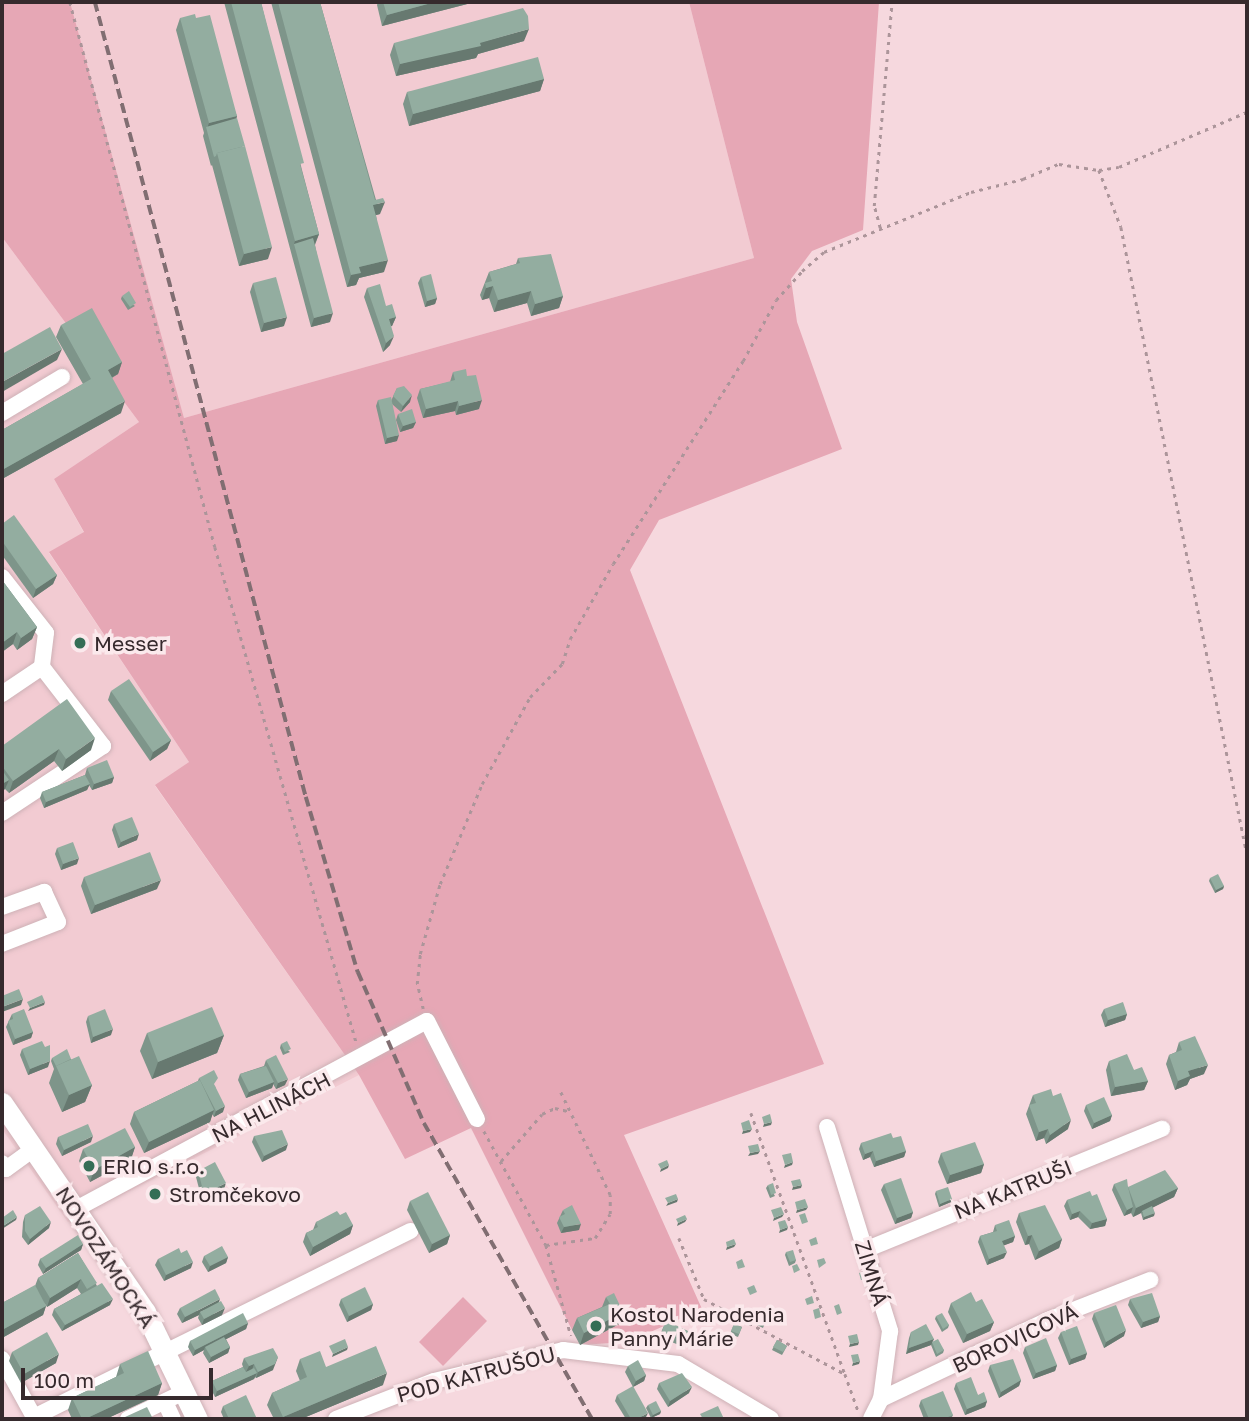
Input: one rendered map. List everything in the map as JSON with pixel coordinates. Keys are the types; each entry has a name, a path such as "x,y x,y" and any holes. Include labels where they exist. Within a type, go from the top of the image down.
{"main road":[{"name":"NOVOZÁMOCKÁ","path":"4,1111 34,1149 130,1289 164,1350 175,1397 197,1419"}],"street":[{"path":"2,412 62,377"},
{"path":"2,577 46,633 42,667 103,746 2,813"},
{"path":"2,694 42,667"},
{"path":"2,907 44,892 58,922 2,944"},
{"name":"NA HLINÁCH","path":"75,1209 361,1060 426,1021"},
{"path":"426,1021 477,1119"},
{"name":"ZIMNÁ","path":"827,1127 890,1331 881,1399 871,1419"},
{"name":"NA KATRUŠI","path":"865,1250 1162,1129"},
{"path":"2,1163 6,1169 34,1149"},
{"path":"2,1359 34,1418 164,1350 411,1231"},
{"name":"BOROVICOVÁ","path":"881,1399 1048,1320 1150,1280"},
{"name":"POD KATRUŠOU","path":"337,1419 434,1381 552,1350 678,1364 771,1419"},
{"path":"128,1419 175,1397"},
{"path":"173,1419 175,1397"}],"path":[{"path":"70,2 215,547 361,1060"},
{"path":"880,229 874,206 892,2"},
{"path":"426,1021 417,984 420,954 440,884 482,784 530,696 562,664 570,639 613,564 743,360 776,300 824,252 953,199 1059,164 1099,170 1119,167 1247,112"},
{"path":"1099,170 1121,227 1247,854"},
{"path":"1247,970 1247,1006"},
{"path":"546,1245 595,1238 610,1214 610,1195 560,1091"},
{"path":"501,1161 542,1114 555,1108 569,1111"},
{"path":"751,1113 862,1419"},
{"path":"477,1119 546,1245 575,1352"},
{"path":"679,1238 705,1299 845,1374"}],"shaded area":[{"path":"2,2 70,2 184,418 754,258 689,2 879,2 863,230 812,251 791,279 797,322 842,449 659,520 630,570 824,1064 624,1135 702,1309 628,1342 580,1345 608,1329 600,1316 572,1330 471,1128 405,1159 359,1075 155,785 189,762 49,552 84,532 54,479 139,422 2,237"},
{"path":"70,2 689,2 754,258 184,418"},
{"path":"2,237 139,422 54,479 84,533 49,553 189,762 155,786 359,1075 68,1222 2,1129"},
{"path":"463,1297 487,1321 443,1366 419,1342"}],"building":[{"path":"231,2 261,2 304,163 300,164 319,234 295,241"},
{"path":"278,2 320,2 375,200 383,198 385,202 373,205 388,260 359,267 361,273 351,275"},
{"path":"383,2 435,2 387,15"},
{"path":"523,8 528,16 529,29 480,43 481,46 400,64 394,43"},
{"path":"195,14 196,18 210,15 237,116 209,123 180,18"},
{"path":"538,57 544,79 413,114 407,92"},
{"path":"237,118 245,146 217,153 214,157 206,127"},
{"path":"245,146 272,247 244,254 217,153"},
{"path":"313,238 333,313 314,318 294,244"},
{"path":"551,254 563,296 535,304 531,291 498,300 493,286 486,288 485,283 492,281 489,272 520,263 518,258"},
{"path":"431,274 437,298 427,301 421,277"},
{"path":"276,277 287,317 264,323 253,283"},
{"path":"380,284 386,306 392,304 396,317 389,319 394,336 386,343 367,288"},
{"path":"129,291 136,303 130,307 122,296"},
{"path":"92,308 122,362 108,370 125,401 2,470 2,430 91,379 61,325"},
{"path":"50,327 62,349 2,382 2,354"},
{"path":"466,369 467,376 476,375 482,400 459,406 458,401 426,409 420,389 455,380 453,372"},
{"path":"404,386 412,395 403,406 393,396 397,388"},
{"path":"391,397 399,435 387,438 378,400"},
{"path":"412,409 416,422 403,426 398,414"},
{"path":"14,515 57,575 36,589 2,541 2,524"},
{"path":"2,580 37,627 21,638 17,632 2,643"},
{"path":"129,679 171,740 153,752 111,691"},
{"path":"67,699 95,738 66,759 59,749 13,781 2,766 2,746"},
{"path":"107,760 114,777 94,784 87,768"},
{"path":"2,770 9,780 2,784"},
{"path":"85,775 90,784 46,802 42,792"},
{"path":"132,817 139,834 121,842 114,824"},
{"path":"73,842 79,858 63,864 57,848"},
{"path":"150,852 161,880 95,905 84,877"},
{"path":"1218,874 1224,886 1216,890 1210,878"},
{"path":"19,989 23,999 2,1007 2,996"},
{"path":"42,995 45,1002 30,1008 27,1002"},
{"path":"1123,1002 1127,1014 1108,1020 1104,1009"},
{"path":"212,1007 224,1035 158,1062 147,1033"},
{"path":"24,1009 33,1032 15,1039 8,1021 13,1019 12,1014"},
{"path":"105,1009 113,1029 93,1037 88,1016"},
{"path":"1195,1036 1208,1065 1188,1071 1190,1076 1178,1081 1169,1055 1182,1050 1179,1042"},
{"path":"42,1041 45,1047 50,1045 50,1061 30,1069 22,1049"},
{"path":"287,1041 291,1049 285,1052 281,1044"},
{"path":"67,1049 71,1059 56,1066 52,1058"},
{"path":"1127,1054 1134,1070 1142,1067 1148,1081 1115,1087 1109,1061"},
{"path":"276,1055 288,1079 278,1083 266,1060"},
{"path":"79,1056 92,1085 69,1095 56,1066"},
{"path":"266,1066 274,1082 249,1092 240,1074"},
{"path":"214,1070 218,1078 214,1084 225,1106 216,1111 199,1078"},
{"path":"200,1080 214,1110 149,1142 134,1112"},
{"path":"1051,1089 1053,1096 1061,1093 1071,1120 1050,1135 1048,1129 1039,1132 1029,1105 1036,1103 1033,1095"},
{"path":"1104,1097 1112,1115 1094,1123 1086,1105"},
{"path":"770,1114 772,1122 764,1124 762,1117"},
{"path":"749,1120 752,1129 743,1131 741,1123"},
{"path":"88,1124 93,1136 64,1150 58,1137"},
{"path":"125,1128 135,1147 94,1170 83,1149"},
{"path":"282,1130 288,1144 264,1156 254,1136"},
{"path":"891,1133 893,1138 901,1136 906,1151 876,1161 873,1151 865,1154 861,1143"},
{"path":"975,1142 984,1164 950,1175 941,1153"},
{"path":"758,1144 760,1151 750,1153 748,1146"},
{"path":"791,1153 793,1162 785,1165 782,1155"},
{"path":"132,1156 133,1160 118,1167 113,1165"},
{"path":"667,1160 669,1165 661,1169 658,1164"},
{"path":"215,1162 226,1183 204,1194 198,1171"},
{"path":"1165,1170 1178,1188 1136,1208 1128,1187"},
{"path":"901,1178 913,1212 897,1218 884,1184"},
{"path":"800,1179 802,1185 793,1187 791,1181"},
{"path":"1127,1179 1133,1207 1127,1210 1114,1184"},
{"path":"773,1183 776,1193 771,1195 768,1185"},
{"path":"948,1187 952,1199 940,1204 936,1191"},
{"path":"1090,1191 1092,1196 1097,1194 1107,1219 1092,1223 1080,1211 1072,1214 1067,1200"},
{"path":"428,1192 450,1235 432,1244 410,1201"},
{"path":"676,1194 678,1199 668,1203 665,1198"},
{"path":"805,1199 808,1207 797,1210 795,1202"},
{"path":"572,1205 581,1224 564,1227 559,1217 565,1214 563,1210"},
{"path":"1045,1205 1062,1239 1039,1251 1032,1235 1028,1236 1019,1213"},
{"path":"40,1206 51,1222 30,1239 25,1231 25,1215"},
{"path":"1152,1206 1155,1213 1144,1217 1142,1211"},
{"path":"781,1207 784,1214 774,1218 771,1210"},
{"path":"13,1210 17,1217 3,1226 2,1218"},
{"path":"337,1211 340,1215 346,1212 353,1225 313,1247 306,1233 318,1227 316,1222"},
{"path":"805,1213 808,1222 802,1224 799,1215"},
{"path":"685,1215 687,1219 678,1223 676,1219"},
{"path":"785,1220 788,1227 780,1230 778,1222"},
{"path":"1009,1220 1015,1236 1002,1241 1007,1252 989,1259 980,1236 997,1231 995,1225"},
{"path":"78,1235 83,1244 46,1268 40,1259"},
{"path":"816,1237 818,1244 811,1246 809,1240"},
{"path":"734,1239 736,1244 727,1247 726,1242"},
{"path":"222,1246 228,1257 210,1266 204,1256"},
{"path":"179,1248 181,1253 187,1250 193,1262 166,1275 158,1259"},
{"path":"793,1250 796,1260 790,1262 786,1252"},
{"path":"78,1253 97,1283 87,1289 81,1279 50,1298 38,1278"},
{"path":"824,1258 826,1263 819,1268 817,1260"},
{"path":"742,1259 745,1267 738,1269 736,1262"},
{"path":"797,1264 800,1270 794,1273 792,1266"},
{"path":"865,1271 867,1278 861,1280 859,1273"},
{"path":"102,1283 113,1299 65,1325 54,1309"},
{"path":"35,1285 46,1306 2,1330 2,1303"},
{"path":"754,1285 757,1292 750,1295 747,1288"},
{"path":"365,1287 373,1304 349,1316 341,1299"},
{"path":"215,1289 220,1299 185,1317 180,1308"},
{"path":"971,1292 976,1302 982,1299 994,1322 967,1334 951,1303"},
{"path":"614,1293 623,1312 584,1333 577,1318 610,1304 606,1297"},
{"path":"1152,1293 1160,1316 1143,1322 1130,1299"},
{"path":"812,1296 814,1303 807,1305 805,1299"},
{"path":"221,1301 225,1308 204,1319 200,1312"},
{"path":"839,1304 842,1313 837,1315 834,1306"},
{"path":"1116,1305 1126,1330 1106,1342 1094,1313"},
{"path":"819,1308 821,1317 815,1319 813,1310"},
{"path":"243,1313 248,1323 195,1350 190,1341"},
{"path":"942,1313 949,1325 943,1329 936,1316"},
{"path":"761,1315 767,1318 764,1325 758,1322"},
{"path":"666,1321 690,1332 686,1341 662,1331"},
{"path":"734,1324 742,1327 739,1334 731,1331"},
{"path":"926,1324 934,1339 909,1348 911,1332"},
{"path":"1077,1326 1087,1353 1071,1359 1061,1332"},
{"path":"47,1332 59,1354 24,1374 12,1352"},
{"path":"857,1334 859,1342 850,1344 848,1336"},
{"path":"224,1337 230,1347 211,1357 205,1347"},
{"path":"1046,1338 1057,1365 1036,1373 1025,1347"},
{"path":"345,1339 348,1347 333,1354 329,1346"},
{"path":"938,1339 944,1350 937,1354 932,1342"},
{"path":"777,1340 787,1346 783,1352 773,1347"},
{"path":"376,1346 387,1373 283,1417 272,1393 307,1377 300,1359 320,1351 326,1367"},
{"path":"273,1348 278,1357 275,1364 258,1372 254,1364 249,1366 244,1358"},
{"path":"148,1351 162,1383 82,1419 72,1398 124,1373 120,1364"},
{"path":"858,1354 860,1361 853,1363 851,1355"},
{"path":"1013,1359 1021,1380 1001,1392 990,1365"},
{"path":"638,1360 646,1375 636,1381 628,1366"},
{"path":"243,1367 246,1372 254,1368 257,1373 217,1391 212,1381"},
{"path":"682,1373 692,1387 670,1401 659,1383"},
{"path":"971,1377 978,1395 984,1392 987,1401 967,1409 956,1383"},
{"path":"633,1386 648,1413 637,1419 631,1419 617,1395"},
{"path":"943,1391 953,1415 943,1419 929,1419 921,1400"},
{"path":"246,1395 257,1419 229,1419 223,1406"},
{"path":"656,1401 661,1411 653,1415 648,1405"},
{"path":"718,1406 724,1419 703,1419 700,1414"},
{"path":"147,1407 153,1419 126,1419 125,1417"}],"railway":[{"path":"95,2 306,797 358,972 424,1123 592,1419"}],"place":[{"name":"Messer","path":"80,643"},
{"name":"ERIO s.r.o.","path":"89,1166"},
{"name":"Stromčekovo","path":"155,1194"},
{"name":"Kostol Narodenia Panny Márie","path":"596,1326"}]}
